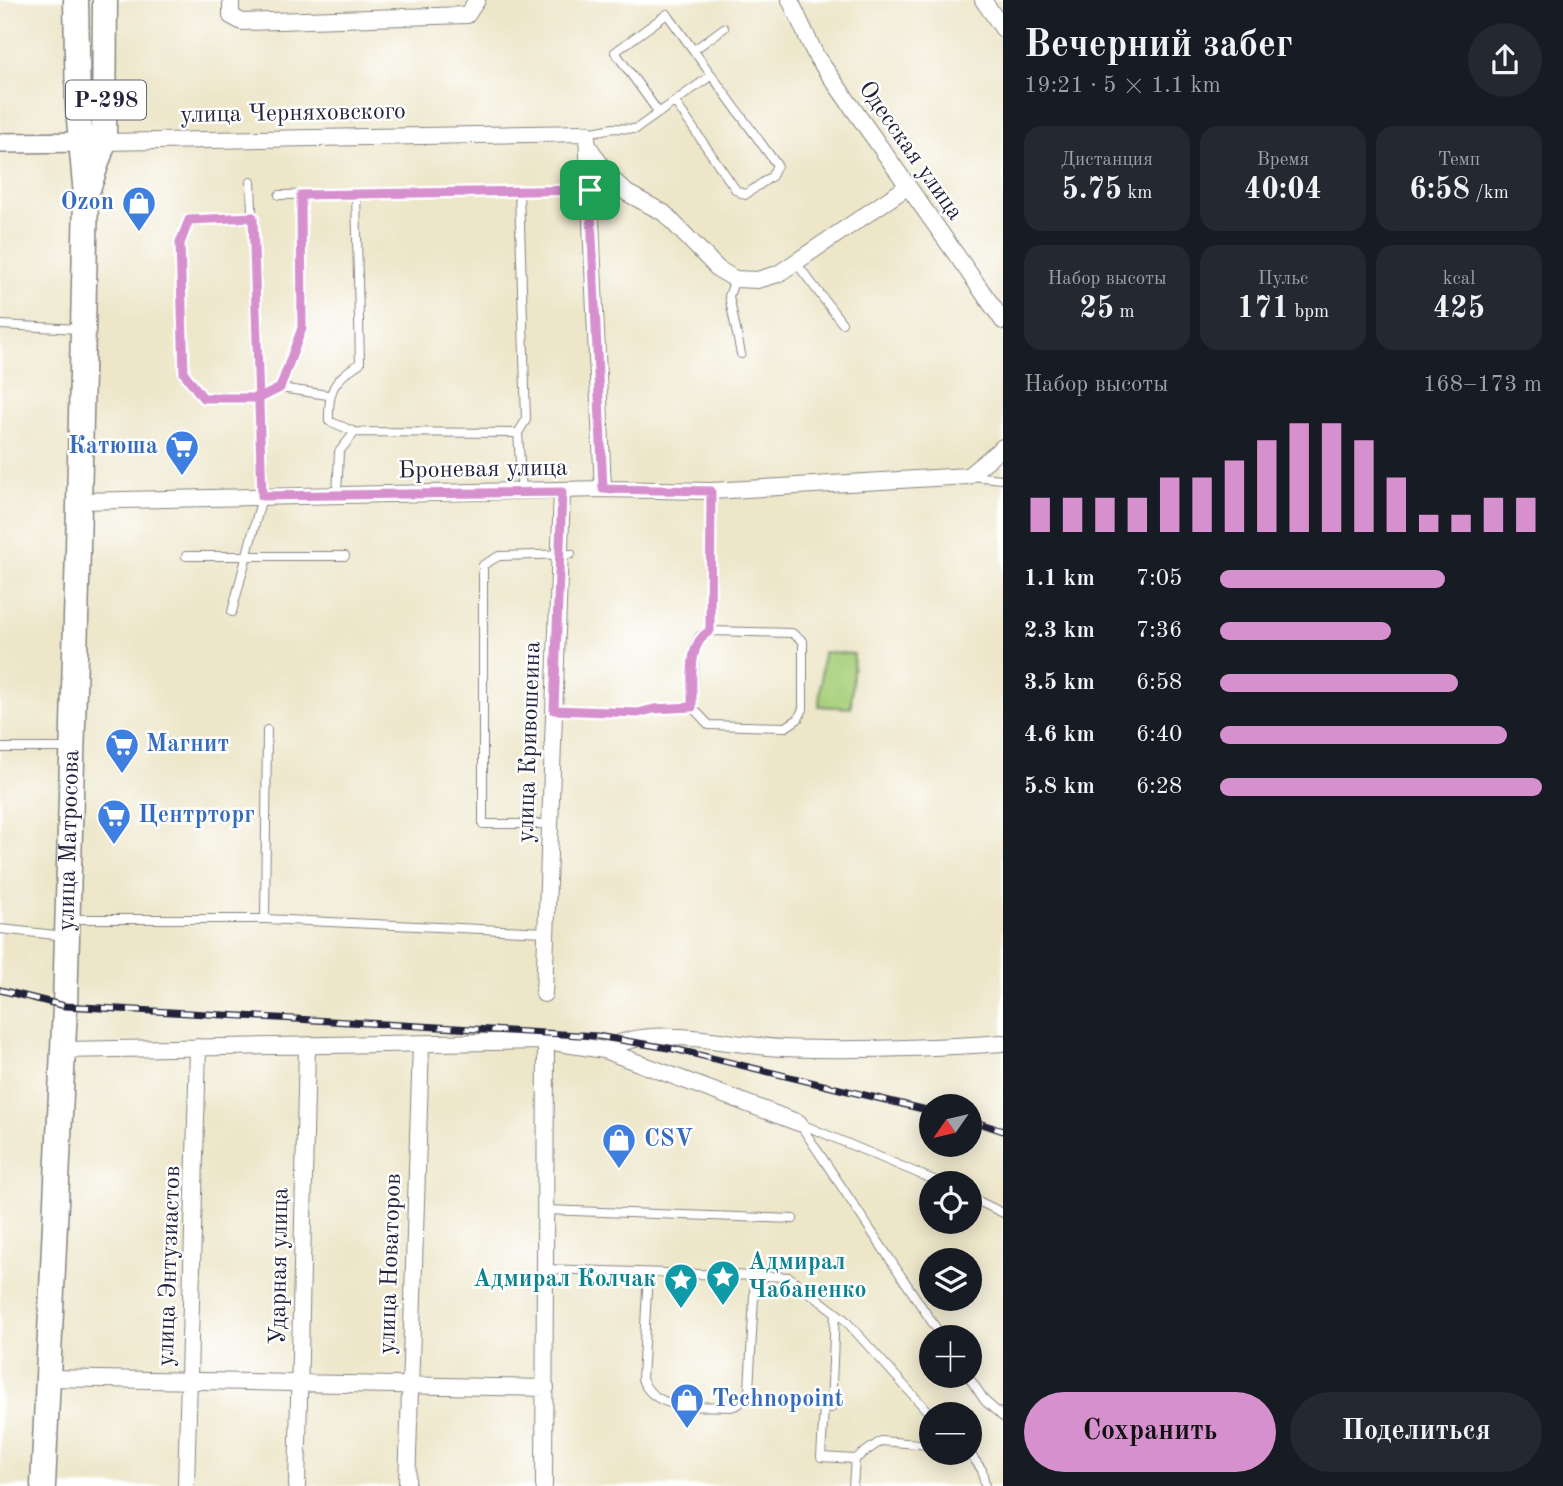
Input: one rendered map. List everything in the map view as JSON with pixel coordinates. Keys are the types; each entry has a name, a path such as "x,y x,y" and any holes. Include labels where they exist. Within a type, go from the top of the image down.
{"highway":[{"name":"улица Матросова","path":"76,0 92,142"},
{"name":"улица Матросова","path":"43,1486 68,927 86,196 105,0"}],"street":[{"path":"231,0 231,16 242,22 467,15 477,0"},
{"name":"Одесская улица","path":"790,0 817,56 1003,321"},
{"path":"983,0 1003,29"},
{"name":"улица Черняховского","path":"0,142 587,140"},
{"path":"587,140 607,173 627,193 664,214 702,254 735,279 767,277 797,264 907,187"},
{"path":"587,140 603,489"},
{"path":"968,476 1003,447"},
{"name":"Броневая улица","path":"79,501 603,489 711,491 968,476"},
{"name":"улица Кривошеина","path":"544,994 554,710 565,554 562,492"},
{"path":"604,1049 620,1040 652,1036 783,1048 1003,1043"},
{"path":"63,1050 545,1041 604,1049 799,1123"},
{"path":"544,1486 545,1041"},
{"name":"улица Новаторов","path":"407,1486 421,1044"},
{"name":"Ударная улица","path":"298,1486 307,1046"},
{"name":"улица Энтузиастов","path":"186,1486 198,1047"},
{"path":"49,1378 546,1388"}],"lane":[{"path":"659,113 615,52 667,14 776,165 772,176 744,195 736,190 675,102"},
{"path":"694,50 724,28"},
{"path":"587,140 613,128 636,129 712,75"},
{"path":"232,612 262,496 251,182"},
{"path":"279,195 590,190"},
{"path":"519,191 526,420 518,433 522,492"},
{"path":"356,194 360,363 343,374 328,395 329,421 355,432 518,433"},
{"path":"280,388 302,328 301,195"},
{"path":"253,217 189,220 180,243 184,373 203,398 260,398 280,388 328,395"},
{"path":"797,264 842,323"},
{"path":"735,279 729,296 741,354"},
{"path":"0,324 83,329"},
{"path":"337,495 339,452 355,432"},
{"path":"968,476 1003,479"},
{"path":"710,631 711,491"},
{"path":"550,824 483,824 484,565 499,556 565,554"},
{"path":"186,556 345,556"},
{"path":"710,631 792,634 803,641 803,709 798,719 786,727 709,725 692,707 695,646 700,636 710,631"},
{"path":"554,710 638,713 654,709 692,707"},
{"path":"265,919 267,730"},
{"path":"0,748 73,748"},
{"path":"0,929 265,919 546,932"},
{"path":"799,1123 919,1174"},
{"path":"799,1123 934,1325"},
{"path":"982,1203 1003,1213"},
{"path":"546,1210 793,1219"},
{"path":"545,1269 789,1277 835,1312 919,1402"},
{"path":"648,1273 642,1379 646,1389 662,1403 731,1407 739,1404 748,1391 755,1276"},
{"path":"835,1312 831,1408 824,1407 821,1457 855,1459 881,1441 919,1445"},
{"path":"976,1388 985,1401 1003,1417"},
{"path":"853,1486 855,1459"},
{"path":"979,1465 985,1486"}],"green space":[{"path":"823,652 854,654 851,708 819,706"}],"railway":[{"path":"0,990 65,1006 597,1036 674,1049 919,1108"},
{"path":"982,1124 1003,1131"}],"place":[{"name":"Ozon","path":"139,233"},
{"name":"Катюша","path":"182,477"},
{"name":"Магнит","path":"122,775"},
{"name":"Центрторг","path":"114,846"},
{"name":"CSV","path":"619,1170"},
{"name":"Адмирал Чабаненко","path":"723,1307"},
{"name":"Адмирал Колчак","path":"681,1310"},
{"name":"Technopoint","path":"687,1430"}],"route":[{"path":"590,190 301,195 302,328 280,388 260,398 203,398 184,373 180,243 189,220 253,217 260,398 262,496 562,492 554,710 638,713 654,709 692,707 695,646 700,636 710,631 711,491 603,489 590,190"}]}
